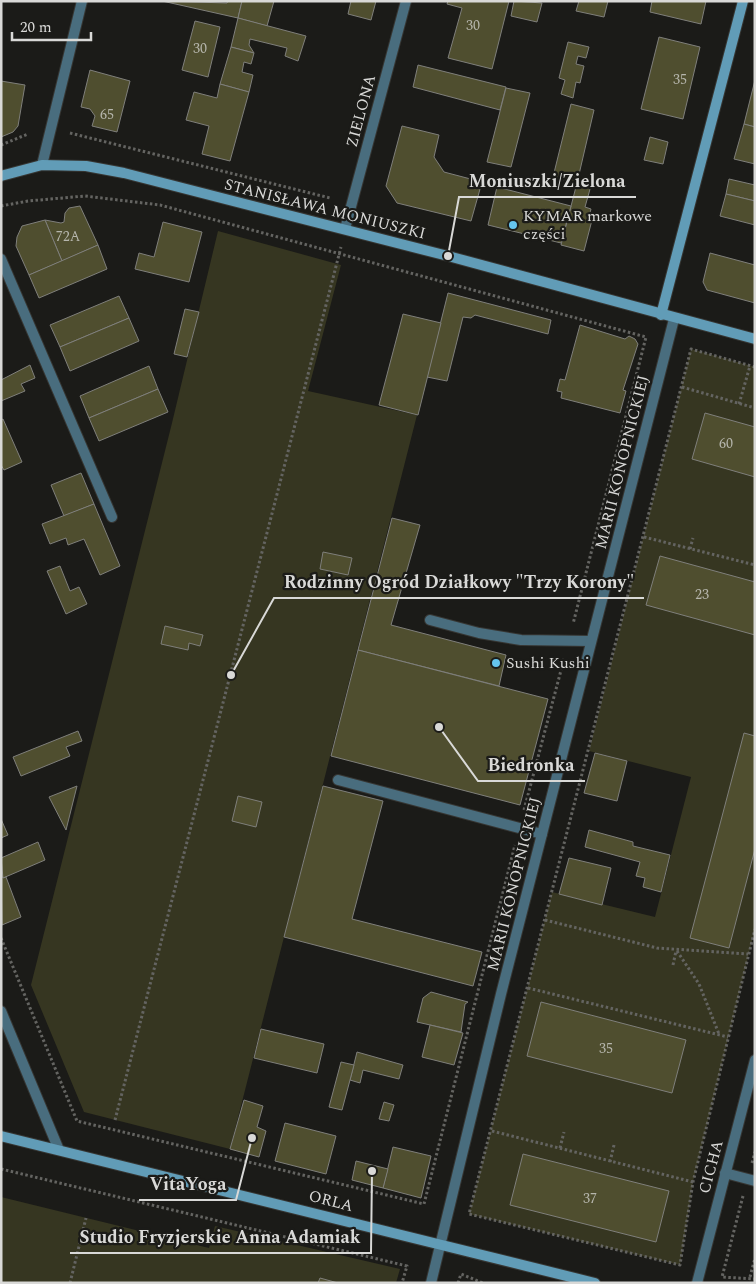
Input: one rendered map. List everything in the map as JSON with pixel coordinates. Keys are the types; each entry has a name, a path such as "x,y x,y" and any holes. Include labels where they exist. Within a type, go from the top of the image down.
{"street":[{"path":"42,165 82,1"},
{"name":"ZIELONA","path":"345,229 406,1"},
{"path":"661,315 743,1"},
{"name":"STANISŁAWA MONIUSZKI","path":"1,176 42,165 86,166 124,174 345,229 674,319 755,339"},
{"path":"1,259 112,517"},
{"name":"MARII KONOPNICKIEJ","path":"431,1283 542,834 674,319"},
{"path":"430,620 479,633 521,640 591,641"},
{"path":"338,780 542,834"},
{"path":"1,1011 59,1150"},
{"name":"CICHA","path":"697,1283 755,1060"},
{"name":"ORLA","path":"1,1136 595,1283"},
{"path":"725,1173 751,1180"}],"path":[{"path":"70,133 330,198"},
{"path":"1,145 28,134"},
{"path":"1,206 28,200 85,196 160,205 646,337 424,1204 77,1121 1,938"},
{"path":"115,1120 337,264"},
{"path":"755,367 692,349 492,1131 469,1214 680,1265 693,1182 755,929"},
{"path":"739,404 750,365"},
{"path":"682,387 755,408"},
{"path":"644,537 755,565"},
{"path":"690,549 693,538"},
{"path":"545,920 656,948 748,954"},
{"path":"673,966 676,950"},
{"path":"676,950 699,984 719,1034"},
{"path":"528,988 728,1037"},
{"path":"492,1131 693,1182"},
{"path":"560,1148 564,1132"},
{"path":"610,1162 614,1145"},
{"path":"755,1152 751,1180 722,1277 755,1278"},
{"path":"1,1169 407,1266 402,1283"},
{"path":"70,1283 86,1218"},
{"path":"750,1277 755,1258"},
{"path":"458,1283 460,1274 483,1283"}],"green space":[{"path":"218,231 341,265 308,391 417,415 230,1149 84,1112 31,985 172,423"},
{"path":"691,349 755,367 755,929 693,1182 680,1265 469,1214 552,892 655,917 691,777 589,751"},
{"path":"1,1197 209,1248 215,1226 400,1269 396,1283 1,1283"}],"building":[{"path":"162,1 227,3 228,1 242,1 238,18"},
{"path":"242,1 274,1 267,26 238,18"},
{"path":"351,1 376,1 371,20 348,14"},
{"path":"448,1 509,1 492,69 448,58 462,8 447,4"},
{"path":"514,1 542,3 537,22 511,16"},
{"path":"579,1 608,1 604,17 576,11"},
{"path":"652,1 706,1 701,24 650,12"},
{"path":"238,18 306,36 298,61 285,56 287,48 250,39 249,45 254,53 231,47"},
{"path":"195,21 220,27 208,77 182,70"},
{"path":"659,37 700,47 683,119 641,109"},
{"path":"568,42 589,47 586,58 578,56 576,64 584,66 580,83 576,82 573,98 561,94 565,80 559,78"},
{"path":"231,47 254,53 251,64 244,62 242,72 253,75 249,92 220,84"},
{"path":"418,65 506,87 500,110 413,87"},
{"path":"90,70 130,81 117,132 92,126 95,116 90,109 81,107"},
{"path":"755,80 755,127 744,124"},
{"path":"1,81 25,85 18,126 13,132 1,137"},
{"path":"220,84 249,92 230,161 202,154 209,126 186,120 194,92 217,98"},
{"path":"506,88 530,93 511,167 487,162"},
{"path":"571,104 594,110 577,183 553,177"},
{"path":"744,124 755,127 755,164 734,159"},
{"path":"402,126 439,135 434,157 444,172 482,182 471,221 397,203 386,186"},
{"path":"650,137 668,142 663,164 644,160"},
{"path":"578,179 592,182 585,207 591,209 588,220 592,220 584,251 561,245"},
{"path":"729,179 755,185 755,201 726,194"},
{"path":"497,187 571,206 561,243 488,225"},
{"path":"726,194 755,201 755,225 720,216"},
{"path":"80,206 98,245 62,261 45,220 64,222 65,213 69,208"},
{"path":"45,220 62,261 29,275 16,246 17,237 22,226"},
{"path":"163,222 202,232 189,282 135,269 139,253 154,257"},
{"path":"98,245 107,269 39,298 29,275"},
{"path":"710,253 755,265 755,303 707,290 703,282"},
{"path":"448,293 551,320 548,334 475,315 471,318 463,317 447,381 427,377"},
{"path":"119,296 129,318 60,347 50,325"},
{"path":"185,309 199,312 187,357 174,354"},
{"path":"403,314 441,323 418,415 379,405"},
{"path":"129,318 139,341 70,371 60,347"},
{"path":"580,325 625,339 629,336 635,339 638,344 623,390 626,391 620,413 561,398 562,392 557,391 560,379 565,380"},
{"path":"30,365 35,378 21,384 25,391 1,401 1,380"},
{"path":"149,366 158,389 89,418 80,396"},
{"path":"158,389 168,412 99,441 89,418"},
{"path":"705,413 755,427 755,477 692,459"},
{"path":"3,419 22,462 4,470 1,465 1,420"},
{"path":"81,473 94,504 64,516 51,485"},
{"path":"94,504 120,566 100,575 84,539 68,545 66,538 50,544 42,524"},
{"path":"392,518 420,525 391,625 506,655 499,686 358,650"},
{"path":"323,552 352,558 348,575 320,569"},
{"path":"660,556 755,582 755,635 646,605"},
{"path":"60,566 70,591 79,587 87,604 66,614 47,571"},
{"path":"165,626 203,635 200,646 189,643 188,650 161,644"},
{"path":"358,650 548,699 520,805 331,756"},
{"path":"78,731 82,741 66,747 70,756 21,776 13,757"},
{"path":"744,733 755,736 755,849 729,948 690,938"},
{"path":"595,753 627,761 617,801 584,793"},
{"path":"77,786 66,830 49,797"},
{"path":"323,786 383,801 352,919 482,952 473,986 284,937"},
{"path":"238,796 262,802 256,827 232,821"},
{"path":"1,819 8,835 1,838"},
{"path":"589,830 633,842 633,846 670,855 661,892 643,887 645,878 636,876 640,862 585,847"},
{"path":"38,842 45,860 3,878 1,858"},
{"path":"569,858 611,868 602,905 559,894"},
{"path":"1,874 3,878 6,877 21,917 2,925"},
{"path":"431,992 468,1002 465,1004 461,1032 417,1022 423,998"},
{"path":"541,1002 686,1040 672,1093 527,1056"},
{"path":"430,1025 463,1033 454,1065 422,1057"},
{"path":"261,1029 324,1044 317,1073 254,1058"},
{"path":"357,1052 403,1065 399,1079 363,1070 360,1083 350,1080"},
{"path":"341,1062 354,1065 342,1110 329,1107"},
{"path":"244,1100 263,1106 257,1127 266,1131 259,1157 230,1149"},
{"path":"384,1102 394,1105 389,1121 379,1119"},
{"path":"285,1123 336,1136 326,1174 275,1161"},
{"path":"393,1147 431,1156 421,1198 383,1188"},
{"path":"523,1154 669,1191 656,1242 510,1205"},
{"path":"356,1161 388,1169 383,1188 352,1180"},
{"path":"320,1278 338,1283 318,1283"}],"place":[{"name":"KYMAR markowe części","path":"513,225"},
{"name":"Moniuszki/Zielona","path":"448,256"},
{"name":"Sushi Kushi","path":"496,663"},
{"name":"Rodzinny Ogród Działkowy \"Trzy Korony\"","path":"231,675"},
{"name":"Biedronka","path":"439,727"},
{"name":"VitaYoga","path":"252,1138"},
{"name":"Studio Fryzjerskie Anna Adamiak","path":"372,1171"}]}
